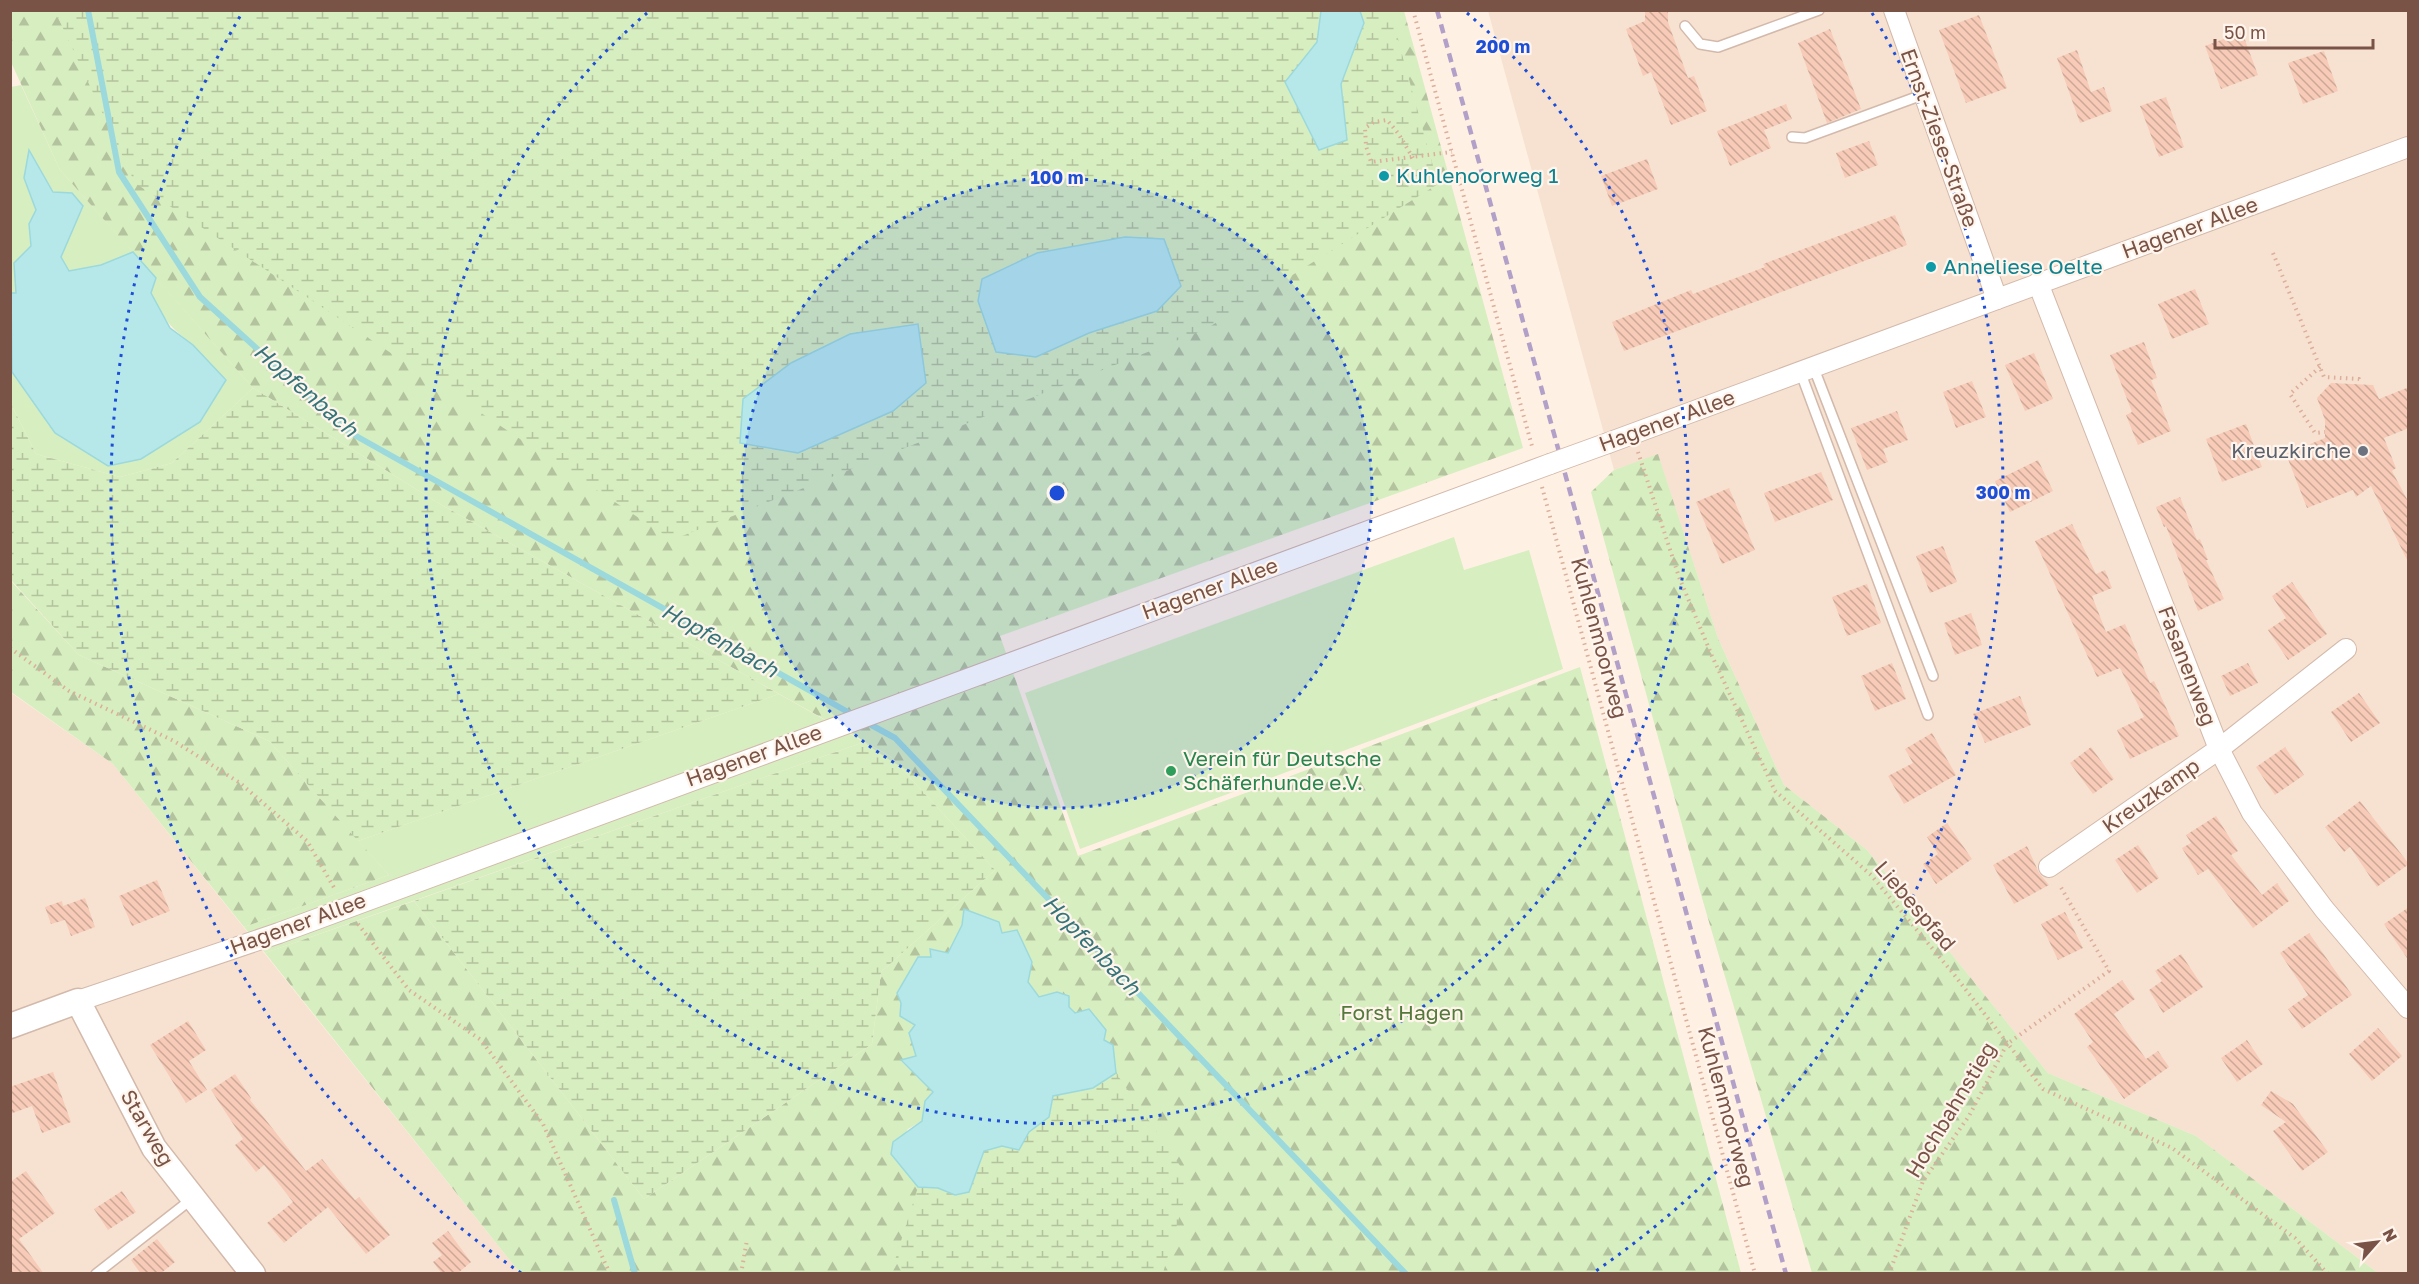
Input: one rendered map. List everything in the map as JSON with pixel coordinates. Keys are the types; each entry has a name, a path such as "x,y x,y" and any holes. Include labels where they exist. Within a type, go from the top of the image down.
{"street":[{"name":"Ernst-Ziese-Straße","path":"1894,10 1922,95 1997,299"},
{"name":"Hagener Allee","path":"10,1026 346,907 2409,147"},
{"name":"Fasanenweg","path":"2038,283 2219,749 2252,813 2324,909 2409,1008"},
{"name":"Kreuzkamp","path":"2049,867 2219,749 2346,649"},
{"name":"Starweg","path":"78,1001 154,1148 253,1274"}],"lane":[{"path":"1685,26 1700,44 1718,48 1819,10"},
{"path":"1792,137 1805,138 1922,95"},
{"path":"1807,368 1933,676"},
{"path":"1807,368 1928,715"},
{"path":"96,1274 193,1198"}],"path":[{"name":"Kuhlenmoorweg","path":"1413,10 1543,466 1755,1274"},
{"path":"1413,158 1387,120 1374,122 1365,128 1366,146 1371,162 1413,158 1452,152"},
{"path":"2273,253 2324,377 2359,380 2361,383"},
{"path":"2320,367 2290,394 2314,433 2325,432"},
{"name":"Liebespfad","path":"1632,434 1679,577 1712,657 1775,791 1870,875 1952,972 2043,1089 2172,1148 2295,1238 2328,1274"},
{"path":"10,648 69,691 174,741 240,783 307,841 346,907 409,990 481,1040 543,1124 610,1274"},
{"name":"Hochbahnstieg","path":"1889,1274 1923,1181 1969,1116 2007,1044 2109,971 2049,867"},
{"path":"741,1274 747,1240"}],"shaded area":[{"path":"1488,11 2408,11 2408,1273 2378,1273 2196,1136 2048,1073 1867,850 1784,785 1718,638 1658,455 1614,470"},
{"path":"10,692 113,764 520,1273 11,1273"}],"green space":[{"name":"Forst Hagen","path":"10,11 1321,11 1317,42 1364,23 1360,11 1404,11 1523,448 1000,636 1078,856 1580,667 1741,1273 520,1273 265,953 414,901 644,1199 872,1044 881,972 995,870 890,756 440,504 253,388 60,170 11,62","holes":["964,909 1002,933 1032,962 1028,982 1039,997 1069,1007 1104,1040 900,1164 891,1154 908,1129 922,1121 925,1101 933,1091 901,1061 916,1056 909,1033 916,1024 900,1016 901,1003 897,993 918,957 931,957 931,949 948,953 962,925"]},
{"path":"55,11 1321,11 1317,42 1285,82 1347,140 1341,84 1364,23 1360,11 1390,11 1438,184 1206,329 672,540 135,183"},
{"path":"21,85 60,170 133,252 101,265 69,271 61,257 72,193 54,192 29,151 24,178 36,210 29,224 31,246 14,263 17,293 11,293 11,87"},
{"path":"156,278 253,388 172,463 120,477 36,454 11,404 10,367 32,399 193,345 173,328 160,310 151,293"},
{"path":"253,388 440,504 779,694 358,841 269,741 79,655 11,580 11,404 36,454 120,477 172,463"},
{"path":"1658,454 1718,638 1784,785 1867,850 2048,1073 2196,1136 2378,1273 1812,1273 1702,898 1591,492 1614,470"},
{"name":"Verein für Deutsche Schäferhunde e.V.","path":"1454,537 1464,570 1529,550 1563,669 1080,849 1025,693"},
{"path":"10,580 79,655 269,741 389,875 244,927 113,764 11,692"},
{"path":"779,694 864,742 265,953 244,927 389,875 358,841"},
{"path":"864,742 890,756 995,870 881,972 872,1044 644,1199 414,901"},
{"path":"1116,1073 1190,1180 1163,1273 902,1273 895,1260 918,1187 938,1188 955,1195 970,1185 984,1151 1002,1146 1019,1150 1029,1132 1049,1117 1053,1096 1093,1088"}],"water":[{"path":"1321,11 1360,11 1364,23 1341,84 1347,140 1319,150 1285,82 1317,42"},
{"path":"29,150 53,192 72,193 83,206 61,257 69,271 101,265 133,252 156,278 151,293 170,328 193,345 226,380 200,422 141,459 108,466 55,433 12,372 11,293 16,293 14,263 31,246 29,224 36,210 24,178"},
{"path":"1125,237 1164,239 1181,286 1157,311 1089,333 1036,357 996,352 978,301 982,279 1037,253"},
{"path":"918,324 926,383 893,411 798,453 740,443 743,399 791,363 850,334"},
{"path":"964,909 999,922 1002,933 1017,930 1032,962 1028,982 1039,997 1057,992 1069,996 1069,1007 1075,1013 1089,1009 1106,1030 1104,1040 1113,1045 1116,1073 1093,1088 1053,1096 1049,1117 1029,1132 1019,1150 1002,1146 984,1151 969,1192 955,1195 938,1188 918,1187 891,1154 893,1142 922,1121 925,1101 933,1092 901,1060 916,1056 909,1033 915,1025 900,1016 901,1003 897,993 918,957 931,957 930,949 948,953 962,925"}],"building":[{"path":"1645,10 1668,10 1668,22 1688,78 1694,76 1707,111 1671,125 1651,72 1643,76 1626,29 1645,21"},
{"path":"1979,15 2007,88 1966,103 1939,30"},
{"path":"1830,29 1861,109 1827,123 1798,43"},
{"path":"2242,32 2258,75 2221,89 2205,46"},
{"path":"2077,50 2091,92 2104,87 2112,111 2080,123 2057,58"},
{"path":"2324,51 2338,91 2303,104 2288,63"},
{"path":"2166,97 2184,147 2159,157 2140,106"},
{"path":"1786,104 1792,119 1764,130 1771,148 1730,166 1717,131"},
{"path":"1869,141 1878,165 1845,178 1836,153"},
{"path":"1647,159 1658,189 1612,206 1601,176"},
{"path":"1895,215 1907,245 1624,351 1612,322 1691,290 1693,294 1765,267 1763,264"},
{"path":"2195,289 2209,324 2172,339 2158,304"},
{"path":"2144,342 2157,378 2151,380 2171,431 2138,445 2126,415 2132,412 2110,355"},
{"path":"2034,353 2053,399 2025,411 2005,365"},
{"path":"1972,381 1986,417 1956,428 1943,392"},
{"path":"2331,383 2373,385 2379,399 2409,387 2409,428 2384,438 2396,468 2392,471 2409,503 2409,564 2371,486 2356,497 2353,490 2307,508 2286,454 2325,438 2325,420 2317,398"},
{"path":"1897,411 1908,440 1883,449 1888,462 1867,470 1851,428"},
{"path":"2246,424 2262,467 2222,482 2206,439"},
{"path":"2038,460 2053,491 2010,512 1995,481"},
{"path":"1821,472 1833,500 1775,522 1764,493"},
{"path":"1729,488 1755,550 1722,564 1696,502"},
{"path":"2180,497 2224,599 2198,611 2166,526 2164,527 2156,507"},
{"path":"2072,524 2096,574 2105,570 2112,588 2092,596 2106,632 2125,624 2150,683 2154,681 2179,736 2130,759 2117,730 2144,717 2120,668 2097,677 2035,541"},
{"path":"1943,546 1957,582 1930,593 1916,556"},
{"path":"2292,582 2327,634 2288,660 2268,630 2286,618 2272,596"},
{"path":"1867,584 1881,623 1847,636 1832,597"},
{"path":"1971,613 1982,645 1955,655 1944,623"},
{"path":"1892,663 1906,699 1875,711 1861,676"},
{"path":"2248,663 2258,683 2230,696 2221,676"},
{"path":"2359,693 2380,723 2351,742 2331,712"},
{"path":"2020,696 2031,725 1985,743 1973,714"},
{"path":"1932,733 1956,775 1904,804 1888,776 1913,763 1905,749"},
{"path":"2091,747 2114,779 2093,794 2070,763"},
{"path":"2285,747 2304,775 2275,795 2256,767"},
{"path":"2360,801 2409,864 2377,887 2350,847 2344,852 2325,827"},
{"path":"2216,816 2238,851 2231,855 2262,895 2277,883 2289,901 2253,928 2208,869 2198,875 2182,848 2191,843 2186,835"},
{"path":"1947,823 1972,859 1936,884 1923,864 1938,854 1927,837"},
{"path":"2138,845 2159,878 2137,893 2115,860"},
{"path":"2027,846 2039,873 2049,885 2014,904 1993,865"},
{"path":"157,880 170,911 132,926 119,896"},
{"path":"85,898 95,927 71,936 65,920 51,924 45,907 62,901 63,906"},
{"path":"2409,907 2409,961 2384,924"},
{"path":"2065,912 2083,948 2058,960 2041,924"},
{"path":"2309,933 2352,995 2302,1029 2288,1009 2308,995 2280,953"},
{"path":"2181,954 2203,987 2163,1013 2149,990 2162,981 2155,971"},
{"path":"2122,980 2135,999 2114,1014 2146,1059 2158,1051 2169,1067 2124,1099 2087,1047 2093,1042 2074,1014"},
{"path":"188,1021 206,1050 189,1061 207,1090 186,1103 150,1045"},
{"path":"2378,1028 2402,1056 2372,1081 2349,1054"},
{"path":"2247,1040 2263,1064 2237,1082 2221,1058"},
{"path":"53,1072 71,1122 42,1133 32,1106 10,1114 10,1087"},
{"path":"235,1074 251,1098 250,1100 306,1171 322,1159 355,1200 359,1197 390,1235 366,1254 328,1207 284,1243 267,1223 293,1202 264,1165 256,1172 235,1145 243,1139 211,1090"},
{"path":"2271,1091 2293,1104 2328,1152 2302,1171 2273,1131 2286,1122 2261,1105"},
{"path":"26,1171 55,1213 19,1239 44,1274 10,1274 10,1182"},
{"path":"122,1191 136,1212 108,1230 94,1209"},
{"path":"448,1231 471,1262 457,1274 442,1274 433,1262 442,1255 432,1243"},
{"path":"157,1239 175,1262 160,1274 141,1274 131,1260"}],"waterway":[{"name":"Hopfenbach","path":"88,10 119,172 200,297 349,432 855,716"},
{"name":"Hopfenbach","path":"864,721 895,738 1406,1274"},
{"path":"614,1200 635,1274"}],"railway":[{"path":"1437,10 1786,1274"}],"place":[{"name":"Kuhlenoorweg 1","path":"1384,176"},
{"name":"Anneliese Oelte","path":"1931,267"},
{"name":"Kreuzkirche","path":"2363,451"},
{"name":"Verein für Deutsche Schäferhunde e.V.","path":"1171,771"}]}
